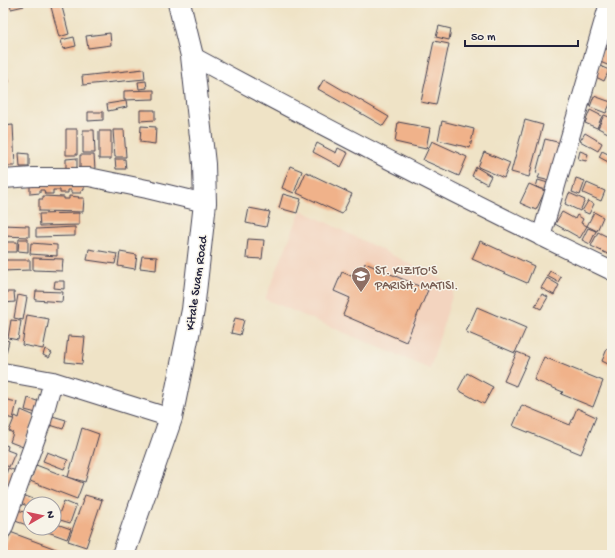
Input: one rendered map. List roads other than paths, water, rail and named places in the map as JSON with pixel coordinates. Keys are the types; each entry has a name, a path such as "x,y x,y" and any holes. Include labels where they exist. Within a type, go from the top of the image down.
{"highway":[{"name":"Kitale Suam Road","path":"123,555 171,418 193,310 205,203 204,164 192,56 180,3"}],"street":[{"path":"541,237 608,3"},
{"path":"192,56 307,118 541,237 612,271"},
{"path":"3,179 33,177 89,177 147,188 205,203"},
{"path":"3,372 53,381 171,418"},
{"path":"3,529 42,421 53,381"}],"place":[{"name":"ST. KIZITO'S PARISH, MATISI.","path":"361,293"}]}
